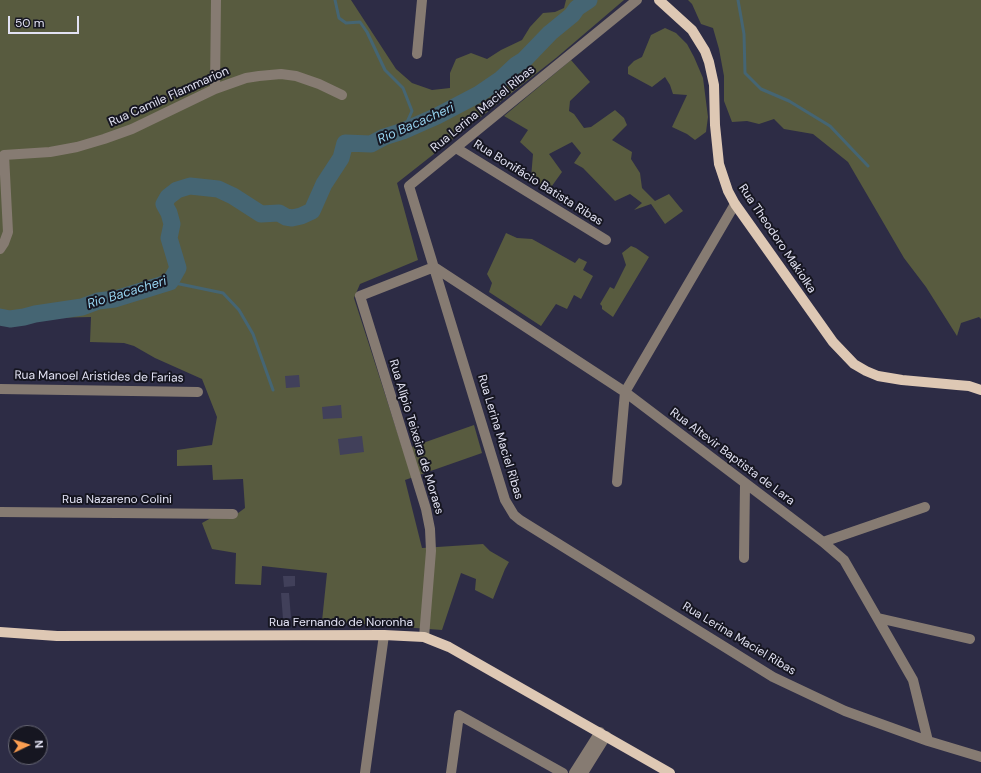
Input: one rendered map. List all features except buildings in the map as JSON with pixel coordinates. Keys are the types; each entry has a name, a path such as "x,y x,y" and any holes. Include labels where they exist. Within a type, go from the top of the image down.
{"main road":[{"name":"Rua Theodoro Makiolka","path":"660,0 692,30 705,51 714,85 715,125 719,164 723,178 736,204 822,328 844,355 854,364 878,376 890,379 957,385 981,390"},
{"name":"Rua Fernando de Noronha","path":"0,632 56,636 384,635 424,637 445,645 670,773"}],"street":[{"path":"215,89 216,0"},
{"path":"417,54 422,0"},
{"name":"Rua Lerina Maciel Ribas","path":"637,0 409,186 505,500 514,515 773,677 845,711 928,741 981,757"},
{"name":"Rua Camile Flammarion","path":"0,249 8,232 4,155 50,152 104,139 132,129 215,89 246,78 281,74 307,79 342,95"},
{"name":"Rua Bonifácio Batista Ribas","path":"456,148 606,240"},
{"path":"617,482 625,392 736,204"},
{"name":"Rua Alípio Teixeira de Moraes","path":"424,637 431,551 430,529 426,509 360,296 434,267"},
{"name":"Rua Altevir Baptista de Lara","path":"434,267 625,392 823,542 844,560 914,680 928,741"},
{"name":"Rua Manoel Aristides de Farias","path":"0,389 198,392"},
{"path":"744,558 746,484"},
{"path":"823,542 925,507"},
{"name":"Rua Nazareno Colini","path":"0,512 233,514"},
{"path":"878,618 970,639"},
{"path":"365,773 384,635"},
{"path":"451,773 458,714 563,773"},
{"path":"574,773 603,734"},
{"path":"583,773 603,734"}],"green space":[{"path":"0,0 351,0 396,69 412,83 432,90 450,88 450,73 456,59 471,53 487,59 501,50 522,40 530,27 543,13 555,12 564,8 566,0 624,0 556,58 397,183 418,260 360,284 354,298 403,450 474,425 482,453 405,480 422,548 483,544 490,551 509,562 493,599 475,590 476,579 461,573 442,630 322,621 327,573 262,566 261,585 235,584 236,553 212,549 202,523 211,518 234,516 245,508 243,479 213,480 212,465 177,466 177,450 212,445 217,417 202,379 155,358 134,346 124,343 90,342 91,317 0,318"},
{"path":"688,0 981,0 981,319 979,317 961,323 957,336 926,287 904,258 848,162 813,134 784,129 774,119 759,124 747,121 732,122 724,101 724,76 713,28 701,24 692,4"},
{"path":"665,28 676,33 687,44 703,78 708,117 706,132 695,140 687,134 672,127 687,95 673,94 665,77 652,87 628,74 628,67 634,61 642,57 651,35"},
{"path":"571,60 590,82 570,101 569,111 574,114 584,128 591,127 615,110 624,118 627,125 612,140 632,152 631,159 640,173 642,188 655,201 669,194 683,211 665,224 651,204 634,210 642,203 630,194 615,201 583,168 574,163 581,153 572,142 549,154 562,172 549,190 531,178 533,154 520,142 528,130 504,116"},
{"path":"506,233 517,238 532,239 575,263 579,258 587,262 583,270 593,276 581,299 574,295 567,309 556,304 541,326 489,292 492,283 487,274"},
{"path":"631,246 649,257 613,317 602,309 600,304 610,287 614,289 626,265 622,253"}],"waterway":[{"path":"335,0 339,18 346,23 360,22 367,32 385,70 403,88 412,111 403,131"},
{"name":"Rio Bacacheri","path":"0,317 10,319 82,307 98,301 115,299 170,282 178,268 169,238 172,224 169,213 164,204 168,197 177,190 190,186 218,189 233,196 261,214 279,213 286,217 292,218 312,211 324,184 341,158 345,143 371,144 384,137 403,131 437,116 479,94 501,79 516,65 524,60 550,33 572,15 577,8 589,0"},
{"path":"738,0 744,34 745,73 761,89 789,101 830,126 868,166"},
{"path":"170,282 223,293 239,310 253,334 273,390"}]}
